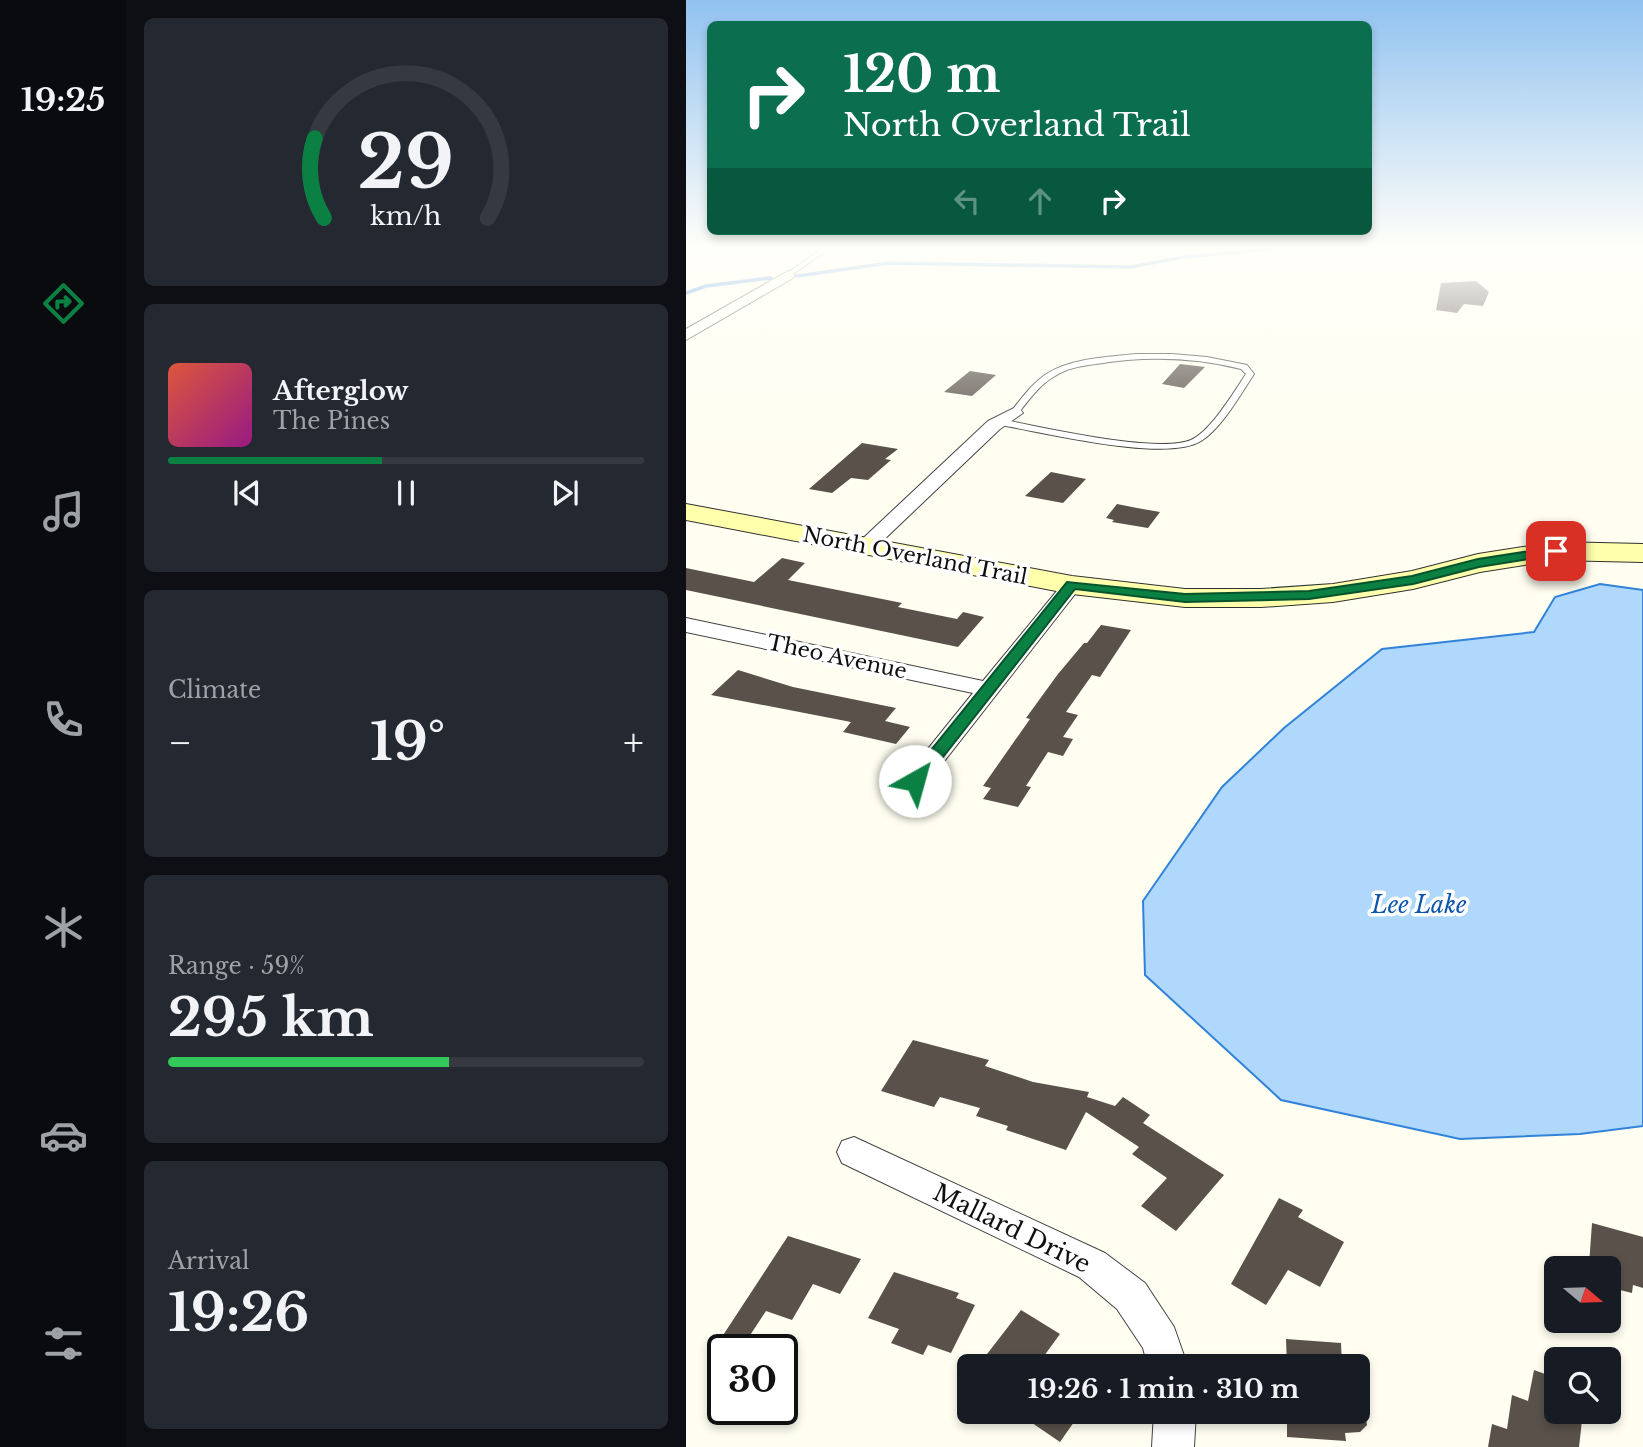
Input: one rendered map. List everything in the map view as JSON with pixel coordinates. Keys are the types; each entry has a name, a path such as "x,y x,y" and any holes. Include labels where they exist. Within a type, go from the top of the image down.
{"main road":[{"name":"North Overland Trail","path":"686,512 1072,585 1135,594 1261,598 1333,593 1399,583 1519,555 1556,551 1643,553"}],"street":[{"path":"686,335 721,315"},
{"path":"865,547 1007,418"},
{"path":"915,781 1072,585"},
{"name":"Theo Avenue","path":"686,625 988,690"},
{"name":"Mallard Drive","path":"854,1152 1092,1265 1131,1296 1160,1340 1164,1354"},
{"path":"1173,1447 1174,1424"}],"lane":[{"path":"1174,355 1238,365 1250,374 1201,438 1182,446 1132,443 1007,418 1054,373 1077,365 1122,357 1174,355"}],"water":[{"name":"Lee Lake","path":"1600,584 1643,590 1643,1126 1580,1134 1460,1139 1281,1100 1145,975 1143,901 1222,787 1284,728 1382,649 1534,632 1555,597"}],"building":[{"path":"1180,364 1205,367 1184,388 1162,384"},
{"path":"970,371 996,375 972,396 944,392"},
{"path":"862,443 898,449 885,459 891,460 868,480 851,478 832,493 809,489"},
{"path":"1051,472 1086,479 1063,503 1025,496"},
{"path":"1117,504 1160,512 1148,528 1112,522 1114,520 1106,518"},
{"path":"782,558 805,563 788,580 902,603 898,607 957,619 963,612 984,617 958,647 686,590 686,568 754,582"},
{"path":"1101,625 1131,630 1100,677 1092,675 1066,712 1078,715 1063,737 1073,739 1063,756 1048,752 1026,786 1031,787 1018,807 983,799 991,788 983,786 1030,719 1026,718 1058,674"},
{"path":"738,670 793,687 896,708 885,721 910,727 896,744 843,732 851,722 711,695"},
{"path":"913,1040 989,1060 985,1066 1033,1082 1089,1092 1087,1097 1115,1106 1123,1097 1150,1115 1143,1123 1224,1175 1176,1231 1141,1206 1167,1178 1132,1154 1139,1147 1086,1112 1066,1150 1006,1130 1008,1126 976,1116 980,1108 940,1097 934,1107 881,1091"},
{"path":"1279,1198 1303,1210 1298,1217 1344,1242 1320,1287 1288,1270 1266,1305 1231,1284"},
{"path":"1592,1223 1643,1237 1643,1288 1633,1285 1632,1293 1621,1290 1621,1256 1590,1256"},
{"path":"788,1236 861,1259 840,1294 813,1284 792,1320 766,1311 751,1334 724,1334"},
{"path":"894,1272 959,1293 956,1298 975,1305 951,1353 928,1345 923,1355 891,1343 899,1329 868,1318"},
{"path":"1021,1310 1060,1334 1045,1354 987,1354"},
{"path":"1286,1339 1341,1343 1341,1354 1287,1354"},
{"path":"1534,1370 1544,1374 1544,1424 1582,1424 1579,1447 1488,1447 1492,1424 1507,1429 1512,1395 1528,1401"},
{"path":"1034,1424 1073,1424 1060,1442"},
{"path":"1287,1424 1367,1424 1360,1432 1345,1433 1346,1441 1287,1437"}],"route":[{"path":"915,781 1072,585 1185,598 1309,595 1413,580 1478,563 1556,551"}]}
